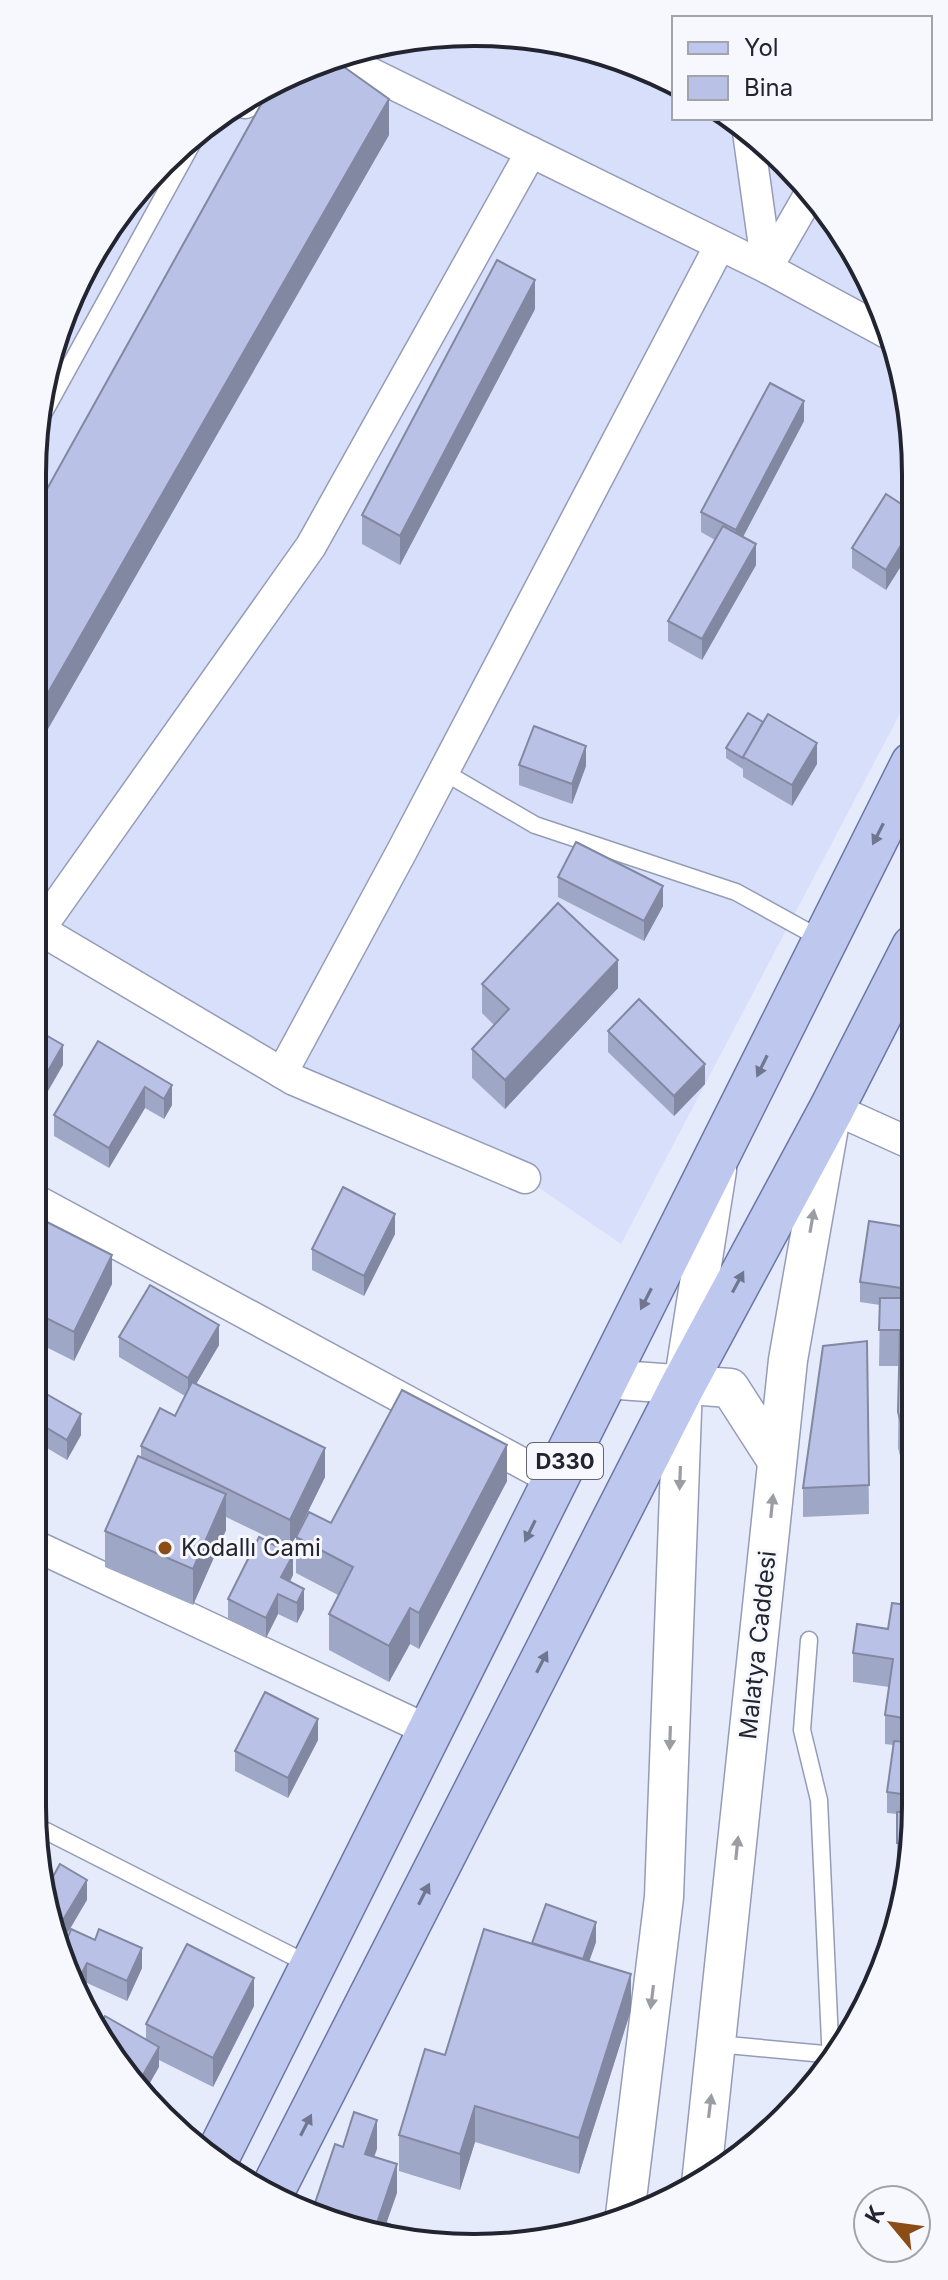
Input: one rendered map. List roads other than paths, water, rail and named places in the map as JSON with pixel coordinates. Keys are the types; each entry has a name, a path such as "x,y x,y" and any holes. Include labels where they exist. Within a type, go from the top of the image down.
{"main road":[{"name":"D330","path":"220,2151 902,786"},
{"name":"D330","path":"275,2185 683,1385 902,971"}],"street":[{"path":"352,64 767,268 875,327"},
{"path":"750,147 767,268"},
{"path":"46,914 311,546 531,152"},
{"path":"767,268 805,202"},
{"path":"282,1073 444,772 720,245"},
{"path":"46,938 282,1073 525,1178"},
{"path":"832,1108 902,1140"},
{"name":"Malatya Caddesi","path":"709,2164 717,2044 788,1360 832,1108"},
{"path":"626,2206 664,1897 683,1385 720,1151"},
{"path":"46,1206 555,1481"},
{"path":"606,1379 730,1388 777,1461"},
{"path":"46,1557 430,1731"}],"lane":[{"path":"53,396 183,160"},
{"path":"444,772 535,825 736,892 825,941"},
{"path":"809,1640 802,1730 819,1800 831,2042"},
{"path":"47,1831 312,1966"},
{"path":"717,2044 822,2056"}],"place":[{"name":"Kodallı Cami","path":"165,1548"}]}
